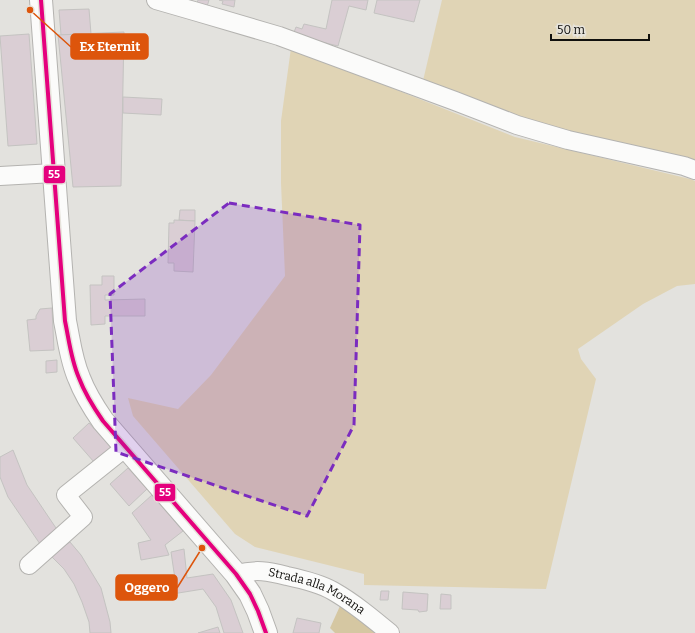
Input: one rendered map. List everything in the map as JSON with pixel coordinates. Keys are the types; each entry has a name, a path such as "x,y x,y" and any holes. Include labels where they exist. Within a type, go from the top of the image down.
{"main road":[{"path":"41,0 65,321 78,378 90,402 103,421 236,574 250,594 266,633"}],"street":[{"path":"156,0 279,36 517,125 568,140 684,166 695,170"},
{"path":"0,176 54,173"},
{"path":"29,565 83,517 66,495 126,448"},
{"name":"Strada alla Morana","path":"236,574 247,571 273,573 303,580 332,590 359,607 390,633"}],"highlighted area":[{"path":"229,203 360,225 354,425 307,516 116,452 110,294"}],"shaded area":[{"path":"442,0 695,0 695,164 560,134 422,85"},
{"path":"291,48 515,137 695,181 695,284 677,286 643,304 578,349 581,359 596,379 546,589 364,585 364,574 255,547 235,534 133,416 128,398 178,409 211,375 285,276 281,183 281,121"},
{"path":"340,606 388,633 335,633 330,628"}],"building":[{"path":"198,0 209,0 206,10 196,7"},
{"path":"219,0 235,0 234,7 222,4 223,1"},
{"path":"332,0 368,0 366,10 349,6 338,46 293,35 296,27 302,29 304,24 326,29"},
{"path":"377,0 420,0 414,22 374,13"},
{"path":"89,9 91,34 61,35 59,10"},
{"path":"124,32 121,186 73,187 58,35"},
{"path":"29,34 37,144 8,146 0,36"},
{"path":"123,97 162,99 161,115 123,113"},
{"path":"180,210 195,210 195,221 179,220"},
{"path":"174,220 195,221 193,272 174,271 174,263 168,263 169,223 174,223"},
{"path":"102,276 114,276 114,295 105,295 105,300 145,299 145,316 105,316 105,324 91,325 90,285 102,285"},
{"path":"52,308 54,350 30,351 27,320 36,319 40,309"},
{"path":"57,360 57,372 46,373 46,361"},
{"path":"89,423 113,450 94,462 73,438"},
{"path":"13,450 27,485 58,531 40,544 8,497 0,477 0,457"},
{"path":"128,468 147,489 129,506 110,484"},
{"path":"152,495 183,531 165,545 169,555 141,560 138,543 151,540 132,513"},
{"path":"70,542 81,555 101,588 110,622 111,633 90,633 89,622 74,584 64,569 50,555"},
{"path":"184,549 187,578 213,574 231,600 243,633 224,633 216,607 203,589 160,596 159,583 175,579 171,552"},
{"path":"381,591 389,591 388,600 380,600"},
{"path":"403,592 428,594 427,611 419,612 418,610 402,609"},
{"path":"441,594 451,595 451,609 440,609"},
{"path":"297,618 321,623 319,633 293,633"},
{"path":"218,627 220,633 198,633"}],"transit line":[{"name":"55","path":"41,0 65,321 76,371 81,384 103,421 236,574 250,594 266,633"}],"place":[{"name":"Ex Eternit","path":"30,10"},
{"name":"Oggero","path":"202,548"}]}
